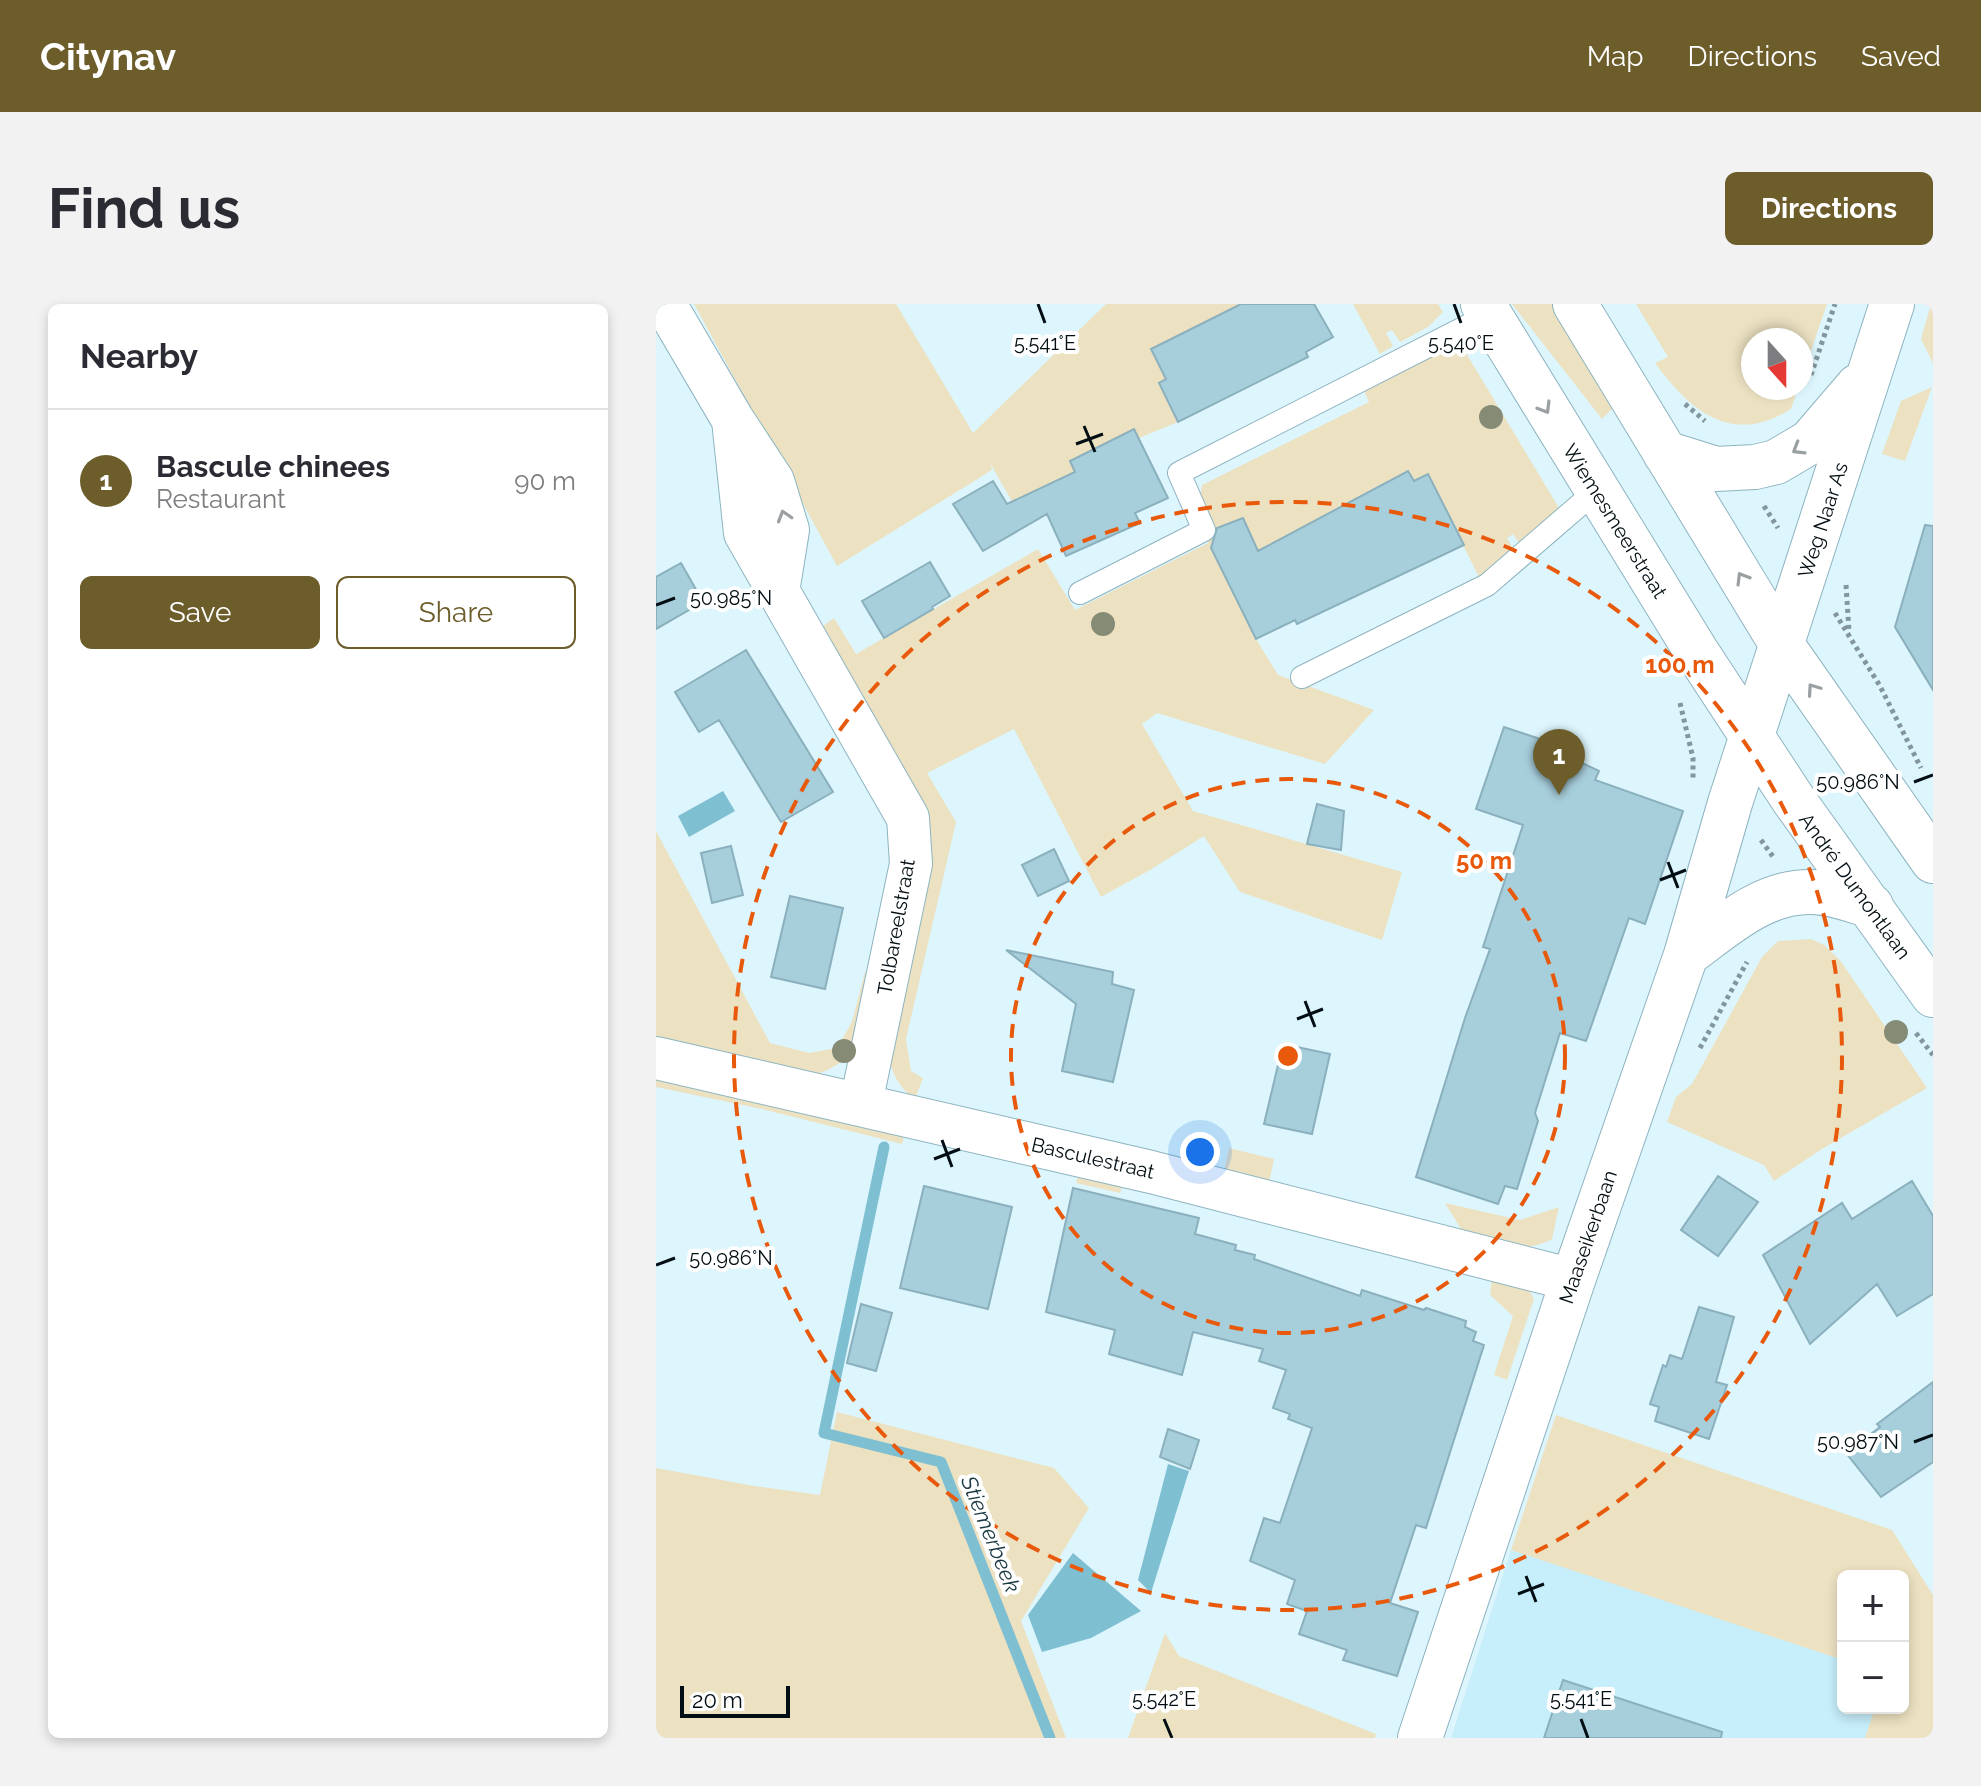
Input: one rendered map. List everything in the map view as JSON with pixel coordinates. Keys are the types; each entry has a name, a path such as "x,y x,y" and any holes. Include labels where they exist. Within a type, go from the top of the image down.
{"main road":[{"path":"1575,304 1782,645 1933,861"},
{"name":"Weg Naar As","path":"1752,735 1892,304"},
{"name":"Wiemesmeerstraat","path":"1488,310 1696,651 1752,735"},
{"path":"1665,453 1716,469 1755,467 1776,462 1810,442 1870,372"},
{"name":"André Dumontlaan","path":"1752,735 1793,799 1871,906 1921,1009"},
{"name":"Maaseikerbaan","path":"1420,1738 1573,1280 1686,955 1752,735"},
{"path":"1686,955 1762,901 1810,892 1871,906"}],"street":[{"name":"Tolbareelstraat","path":"665,304 733,420 745,533 908,818 911,864 861,1103"},
{"name":"Basculestraat","path":"656,1058 1151,1172 1573,1280"}],"lane":[{"path":"1080,593 1204,530 1179,473 1488,310"},
{"path":"1302,677 1487,585 1597,490"}],"path":[{"path":"1813,368 1835,304"},
{"path":"1683,403 1713,427"},
{"path":"1846,571 1849,635"},
{"path":"1832,609 1899,719 1922,770"},
{"path":"1680,702 1693,758"},
{"path":"1921,1009 1933,1055"}],"shaded area":[{"path":"694,304 896,304 973,433 1106,304 1240,304 1152,349 1166,379 1159,384 1178,422 1139,438 1134,429 1070,461 1075,472 1040,488 1014,505 990,463 992,470 837,566"},
{"path":"1353,304 1438,304 1443,312 1428,327 1400,342 1392,330 1386,333 1393,346 1380,354"},
{"path":"1512,304 1551,304 1613,408 1602,419"},
{"path":"1636,304 1827,304 1813,345 1813,328 1741,328 1741,400 1794,400 1791,409 1770,420 1732,424 1698,409 1655,363 1668,357"},
{"path":"1933,304 1933,363 1921,339"},
{"path":"1448,346 1463,348 1559,508 1519,543 1513,534 1507,538 1514,550 1479,577 1427,474 1396,490 1390,480 1363,494 1368,504 1361,498 1270,545 1256,639 1278,675 1374,710 1325,764 1157,713 1142,724 1193,811 1402,872 1382,940 1240,892 1204,836 1101,897 1014,729 927,773 956,822 906,1039 911,1071 923,1078 915,1099 899,1084 886,1051 931,844 919,795 819,629 834,618 856,654 1038,549 1075,610 1208,543 1211,522 1200,495 1202,485 1369,402 1363,389"},
{"path":"1932,387 1905,461 1882,454 1901,401"},
{"path":"723,791 735,811 689,837 678,816"},
{"path":"656,831 770,1043 809,1053 837,1048 852,1022 865,972 874,974 858,1041 840,1063 804,1078 656,1042"},
{"path":"1811,939 1824,945 1840,960 1927,1088 1822,1149 1774,1181 1764,1165 1667,1122 1676,1097 1692,1084 1762,957 1778,941"},
{"path":"656,1073 906,1129 902,1144 762,1109 656,1087"},
{"path":"1229,1148 1274,1159 1269,1183 1223,1175"},
{"path":"1080,1169 1124,1180 1120,1193 1076,1183"},
{"path":"1445,1203 1520,1220 1559,1207 1552,1239 1542,1244 1520,1246 1464,1234"},
{"path":"1493,1271 1526,1284 1534,1299 1507,1380 1494,1375 1513,1316 1490,1295"},
{"path":"837,1412 1054,1468 1089,1508 1021,1621 1066,1738 656,1738 656,1468 820,1495"},
{"path":"1556,1415 1892,1530 1933,1595 1933,1738 1865,1738 1873,1714 1909,1714 1909,1570 1837,1570 1837,1658 1511,1550"},
{"path":"1168,1464 1189,1471 1151,1593 1138,1580"},
{"path":"1511,1550 1837,1658 1837,1714 1873,1714 1865,1738 1451,1738"},
{"path":"1073,1553 1141,1611 1091,1638 1042,1652 1028,1615"},
{"path":"1165,1633 1179,1656 1376,1734 1375,1738 1128,1738"}],"building":[{"path":"1241,304 1314,304 1333,337 1306,352 1308,357 1178,422 1159,383 1166,379 1151,349"},
{"path":"1134,429 1168,498 1135,513 1140,523 1066,556 1047,514 983,551 953,504 993,481 1007,504 1075,472 1070,461"},
{"path":"1408,471 1414,481 1428,474 1464,545 1297,624 1295,620 1256,639 1211,548 1217,528 1243,518 1258,551"},
{"path":"1925,525 1933,526 1933,690 1895,627"},
{"path":"930,562 950,596 884,638 862,601"},
{"path":"681,563 703,602 656,629 656,577"},
{"path":"746,650 833,792 781,822 719,720 699,732 675,692"},
{"path":"1504,727 1573,750 1578,761 1599,771 1595,780 1683,811 1645,924 1629,918 1586,1041 1560,1033 1535,1113 1538,1121 1517,1189 1505,1186 1498,1204 1416,1177 1465,1018 1490,949 1483,947 1523,825 1476,809"},
{"path":"1317,804 1344,811 1341,850 1307,844"},
{"path":"731,846 743,895 712,903 701,853"},
{"path":"1054,849 1069,881 1038,896 1022,865"},
{"path":"790,896 843,908 825,989 771,977"},
{"path":"1006,950 1113,972 1112,984 1134,990 1113,1082 1062,1071 1076,1004"},
{"path":"1283,1044 1330,1054 1312,1134 1264,1124"},
{"path":"1718,1176 1758,1202 1718,1256 1681,1230"},
{"path":"1912,1181 1933,1216 1933,1294 1897,1316 1877,1284 1810,1344 1763,1255 1842,1203 1852,1219"},
{"path":"924,1186 1012,1207 988,1309 900,1288"},
{"path":"1073,1188 1199,1218 1195,1234 1236,1245 1235,1250 1255,1255 1254,1259 1360,1296 1362,1290 1466,1321 1465,1327 1476,1332 1473,1341 1484,1345 1426,1528 1416,1525 1390,1603 1418,1612 1397,1676 1343,1660 1347,1650 1299,1634 1307,1611 1287,1604 1295,1580 1250,1561 1264,1518 1280,1523 1312,1428 1288,1419 1290,1414 1273,1408 1286,1370 1259,1361 1263,1349 1193,1332 1182,1375 1109,1354 1115,1330 1046,1312"},
{"path":"861,1304 892,1313 876,1371 847,1363"},
{"path":"1699,1307 1734,1317 1716,1382 1727,1385 1709,1439 1655,1421 1659,1407 1650,1404 1663,1365 1666,1367 1670,1355 1682,1359"},
{"path":"1933,1382 1933,1462 1881,1497 1846,1453 1880,1427 1877,1424"},
{"path":"1168,1429 1199,1440 1190,1469 1160,1457"},
{"path":"1563,1680 1722,1732 1721,1738 1544,1738"}],"waterway":[{"name":"Stiemerbeek","path":"884,1147 824,1433 941,1462 1050,1738"}],"place":[{"name":"Bascule chinees","path":"1559,795"}]}
